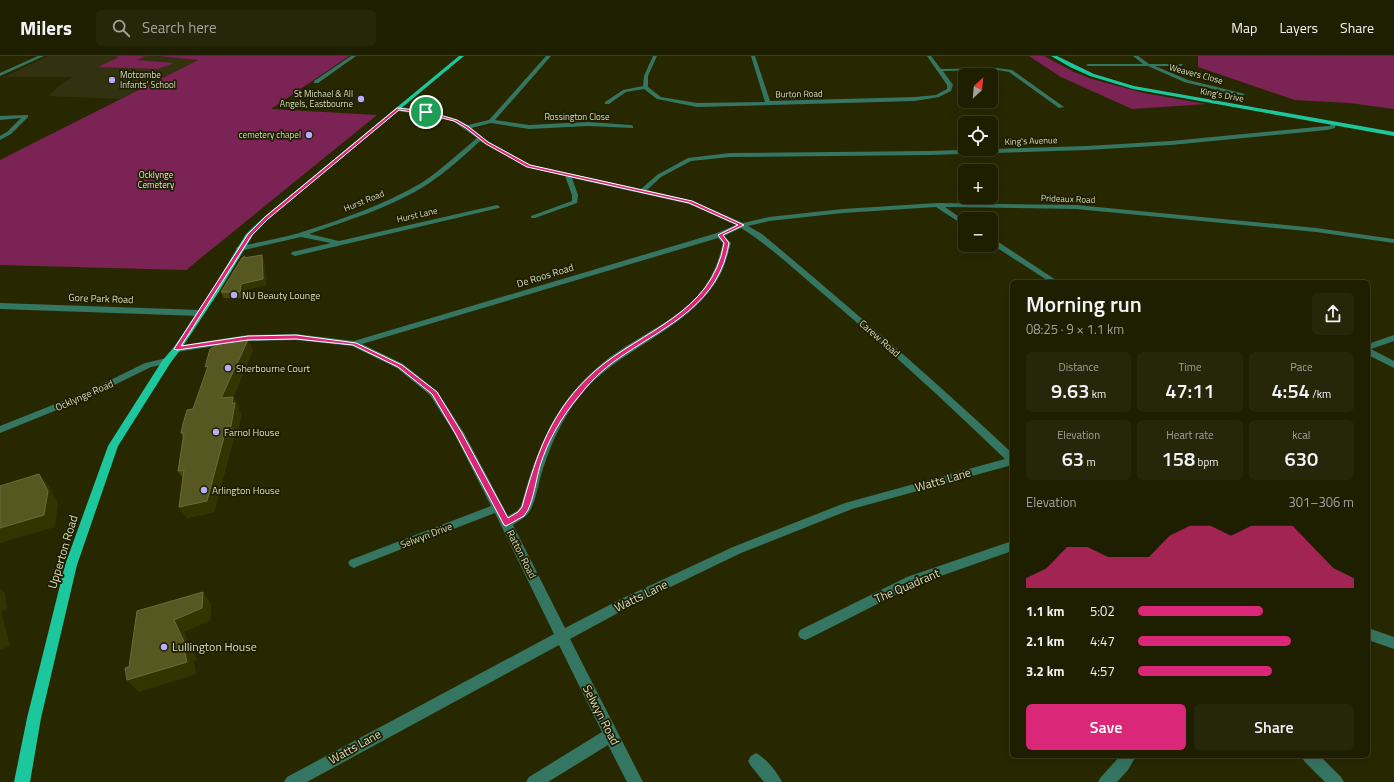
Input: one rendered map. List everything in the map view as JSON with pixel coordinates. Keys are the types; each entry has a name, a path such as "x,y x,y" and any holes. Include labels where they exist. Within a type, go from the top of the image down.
{"main road":[{"name":"Upperton Road","path":"22,782 34,718 71,565 113,446 250,234 266,218 462,56"},
{"name":"King's Drive","path":"1053,56 1087,73 1120,84 1172,95 1394,134"}],"street":[{"path":"0,75 42,56"},
{"path":"316,82 354,56"},
{"path":"467,127 491,121 548,56"},
{"path":"608,103 619,93 628,89 645,87 646,76 654,56"},
{"path":"753,56 768,102"},
{"name":"Burton Road","path":"645,87 659,98 697,105 915,99 937,96 949,90 950,85 929,56"},
{"name":"Weavers Close","path":"1135,56 1147,65 1162,73 1189,82 1242,94"},
{"name":"Weavers Close","path":"1088,65 1181,65"},
{"path":"939,70 997,69 1010,71 1061,107"},
{"name":"Carew Road","path":"398,109 446,117 467,127 480,138 528,166 691,202 742,225 759,236 838,302 940,391 1010,458"},
{"path":"0,118 26,116 9,133 0,138"},
{"name":"Rossington Close","path":"491,121 524,126 588,124 631,127"},
{"name":"King's Avenue","path":"641,192 659,176 690,159 697,158 741,154 929,152 1087,148 1171,143 1326,128 1333,127 1333,124"},
{"name":"Hurst Road","path":"240,249 301,235 367,211 425,183 446,168 480,138"},
{"path":"533,217 575,202 575,195 568,175"},
{"path":"937,205 958,219"},
{"name":"Prideaux Road","path":"742,225 769,219 844,211 937,205 1076,207 1316,230 1394,241"},
{"name":"Hurst Lane","path":"295,254 498,207"},
{"name":"De Roos Road","path":"354,344 720,235 742,225"},
{"name":"Hurst Lane","path":"301,235 340,243"},
{"name":"Ratton Road","path":"564,642 506,523 521,514 526,508 537,465 545,444 558,419 578,393 597,373 622,353 665,328 688,310 705,292 718,273 724,257 727,243 720,235"},
{"path":"998,245 1052,280"},
{"name":"Gore Park Road","path":"0,306 200,313"},
{"path":"177,349 248,338 296,337 354,344 400,366 434,393 459,433 506,523"},
{"path":"1370,346 1394,338"},
{"path":"1370,352 1394,365"},
{"name":"Ocklynge Road","path":"0,430 91,393 148,365 167,361"},
{"name":"Watts Lane","path":"292,782 394,726 564,642 625,603 737,550 849,506 1010,461"},
{"name":"Selwyn Drive","path":"354,563 497,508"},
{"name":"The Quadrant","path":"805,634 911,581 1010,547"},
{"path":"1370,635 1394,643"},
{"name":"Selwyn Road","path":"564,642 635,782"},
{"path":"534,782 611,735"},
{"path":"1106,782 1123,765 1128,758"},
{"path":"1311,758 1336,782"},
{"path":"756,761 774,782"}],"shaded area":[{"name":"Motcombe Infants' School","path":"48,56 157,56 199,59 120,99 48,96 73,77 4,77"}],"green space":[{"path":"115,56 145,56 137,60 174,63 158,69 98,67 119,57"},
{"name":"Ocklynge Cemetery","path":"158,56 349,56 271,109 377,115 186,270 0,265 0,160 198,60"},
{"path":"1029,56 1044,56 1074,72 1092,79 1144,93 1206,104 1132,109 1061,77"},
{"path":"1198,56 1394,56 1394,109 1350,103 1295,100 1198,67"}],"building":[{"path":"262,255 263,279 241,284 240,292 221,292 242,258 245,256 244,258"},
{"path":"248,340 221,398 233,397 232,403 235,403 231,426 227,426 207,501 179,507 184,470 178,471 184,433 181,433 187,410 193,409 208,366 205,367 210,349 225,342"},
{"path":"39,474 48,491 44,515 0,528 0,486"},
{"path":"203,592 202,608 174,620 187,648 184,649 187,662 127,680 125,668 129,667 137,611"}],"place":[{"name":"Motcombe Infants' School","path":"112,80"},
{"name":"St Michael & All Angels, Eastbourne","path":"361,99"},
{"name":"cemetery chapel","path":"309,135"},
{"name":"NU Beauty Lounge","path":"234,295"},
{"name":"Sherbourne Court","path":"228,368"},
{"name":"Farnol House","path":"216,432"},
{"name":"Arlington House","path":"204,490"},
{"name":"Lullington House","path":"164,647"}],"route":[{"path":"398,109 426,112 456,120 487,143 528,166 691,202 742,225 720,235 727,243 718,273 705,292 688,310 665,328 622,353 597,373 578,393 558,419 545,444 537,465 526,508 521,514 506,523 459,433 434,393 400,366 354,344 296,337 248,338 177,349 214,293 250,234 266,218 319,176 398,109"}]}
